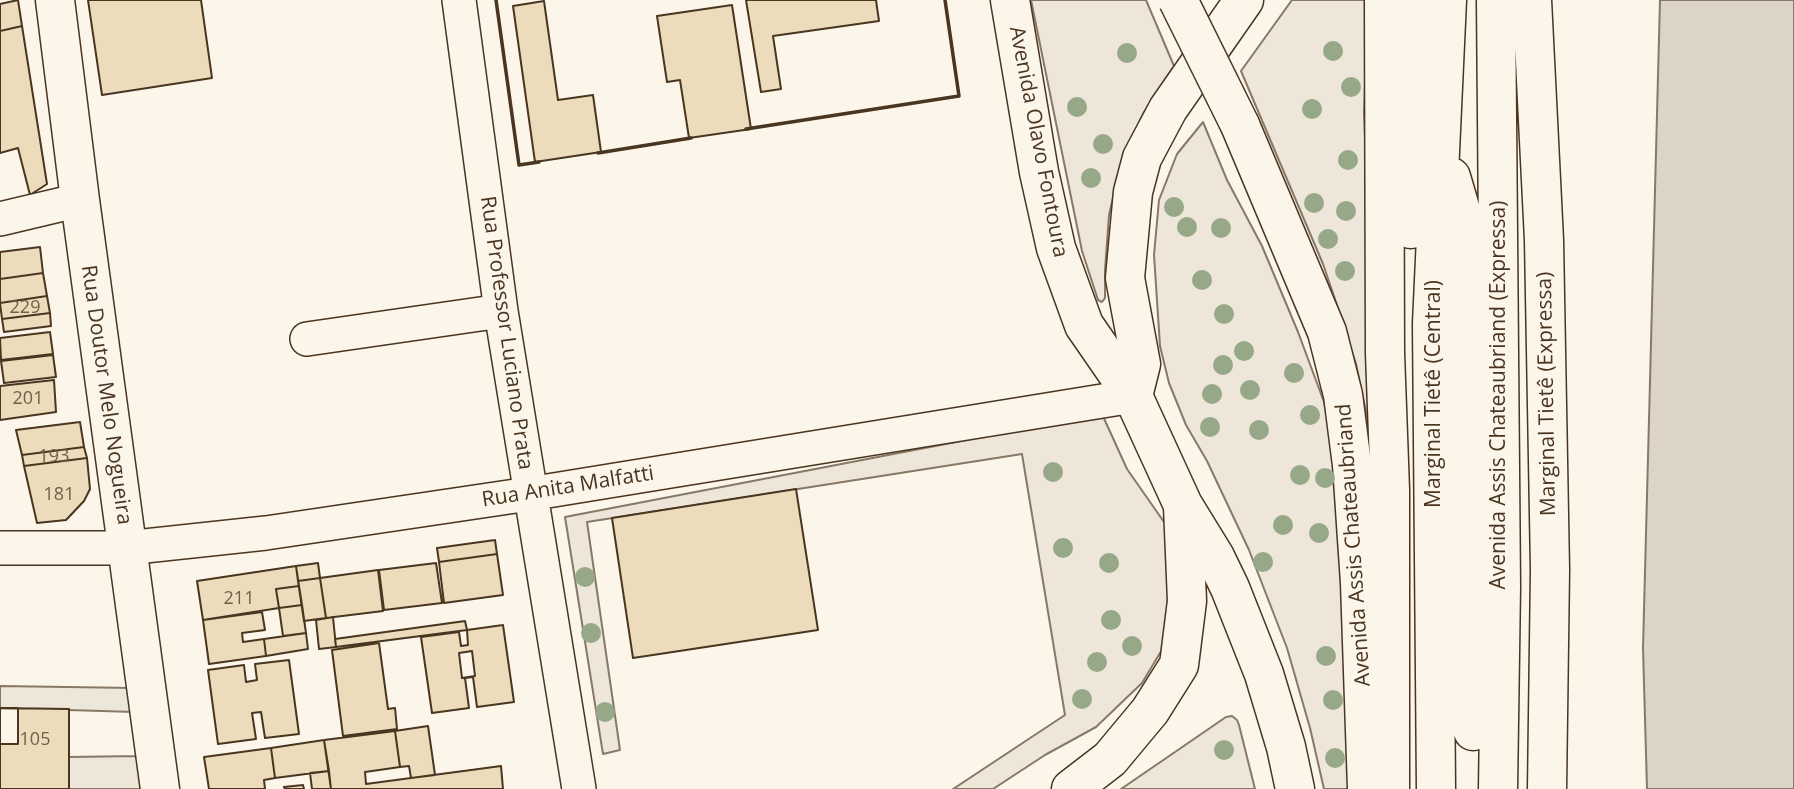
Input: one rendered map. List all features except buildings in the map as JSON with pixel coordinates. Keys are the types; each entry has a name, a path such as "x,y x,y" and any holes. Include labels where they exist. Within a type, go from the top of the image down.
{"main road":[{"name":"Rua Doutor Melo Nogueira","path":"55,0 126,548 135,700 160,789"},
{"name":"Avenida Olavo Fontoura","path":"1010,0 1032,132 1056,247 1084,325 1133,396 1183,505 1215,557 1230,588 1264,674 1286,747 1295,789"},
{"name":"Avenida Assis Chateaubriand","path":"1178,0 1240,125 1327,332 1343,395 1352,465 1360,583 1367,789"},
{"path":"1133,396 1141,364 1125,278 1133,192 1142,158 1168,109 1244,0"},
{"name":"Avenida Assis Chateaubriand","path":"1384,0 1385,353 1390,490"},
{"path":"1390,789 1390,490 1406,421 1409,386 1416,0"},
{"name":"Marginal Tietê (Central)","path":"1436,789 1432,324 1447,0"},
{"name":"Avenida Assis Chateaubriand (Expressa)","path":"1496,0 1501,586 1497,789"},
{"name":"Marginal Tietê (Expressa)","path":"1532,0 1545,295 1550,570 1547,789"},
{"path":"1440,153 1458,200 1465,240 1474,789"},
{"path":"1071,789 1110,759 1150,711 1179,665 1187,601 1183,505"}],"street":[{"name":"Rua Professor Luciano Prata","path":"459,0 501,311 579,789"},
{"path":"0,219 80,200"},
{"path":"307,339 501,311"},
{"name":"Rua Anita Malfatti","path":"0,548 126,548 266,533 529,494 1133,396"}],"shaded area":[{"path":"1031,0 1146,0 1174,66 1144,112 1122,159 1109,215 1105,298 1102,302 1098,300 1082,251"},
{"path":"1292,0 1368,0 1364,113 1379,474 1356,364 1323,264 1241,71"},
{"path":"1660,0 1794,0 1794,789 1647,789 1643,648"},
{"path":"1203,122 1227,180 1262,246 1324,402 1337,462 1353,789 1324,789 1287,648 1249,550 1207,461 1186,425 1169,383 1160,346 1154,255 1159,200 1177,154"},
{"path":"1102,414 1127,469 1171,532 1166,643 1142,683 1096,727 1045,755 993,789 953,789 1065,715 1022,454 587,522 620,750 603,754 565,517"},
{"path":"0,686 134,688 135,712 0,708"},
{"path":"1232,716 1239,725 1255,789 1121,789 1226,717"},
{"path":"139,756 147,789 69,789 69,757"}],"wall":[{"path":"496,0 519,165 539,162"},
{"path":"746,129 959,96 945,0"},
{"path":"598,153 691,138"}]}
